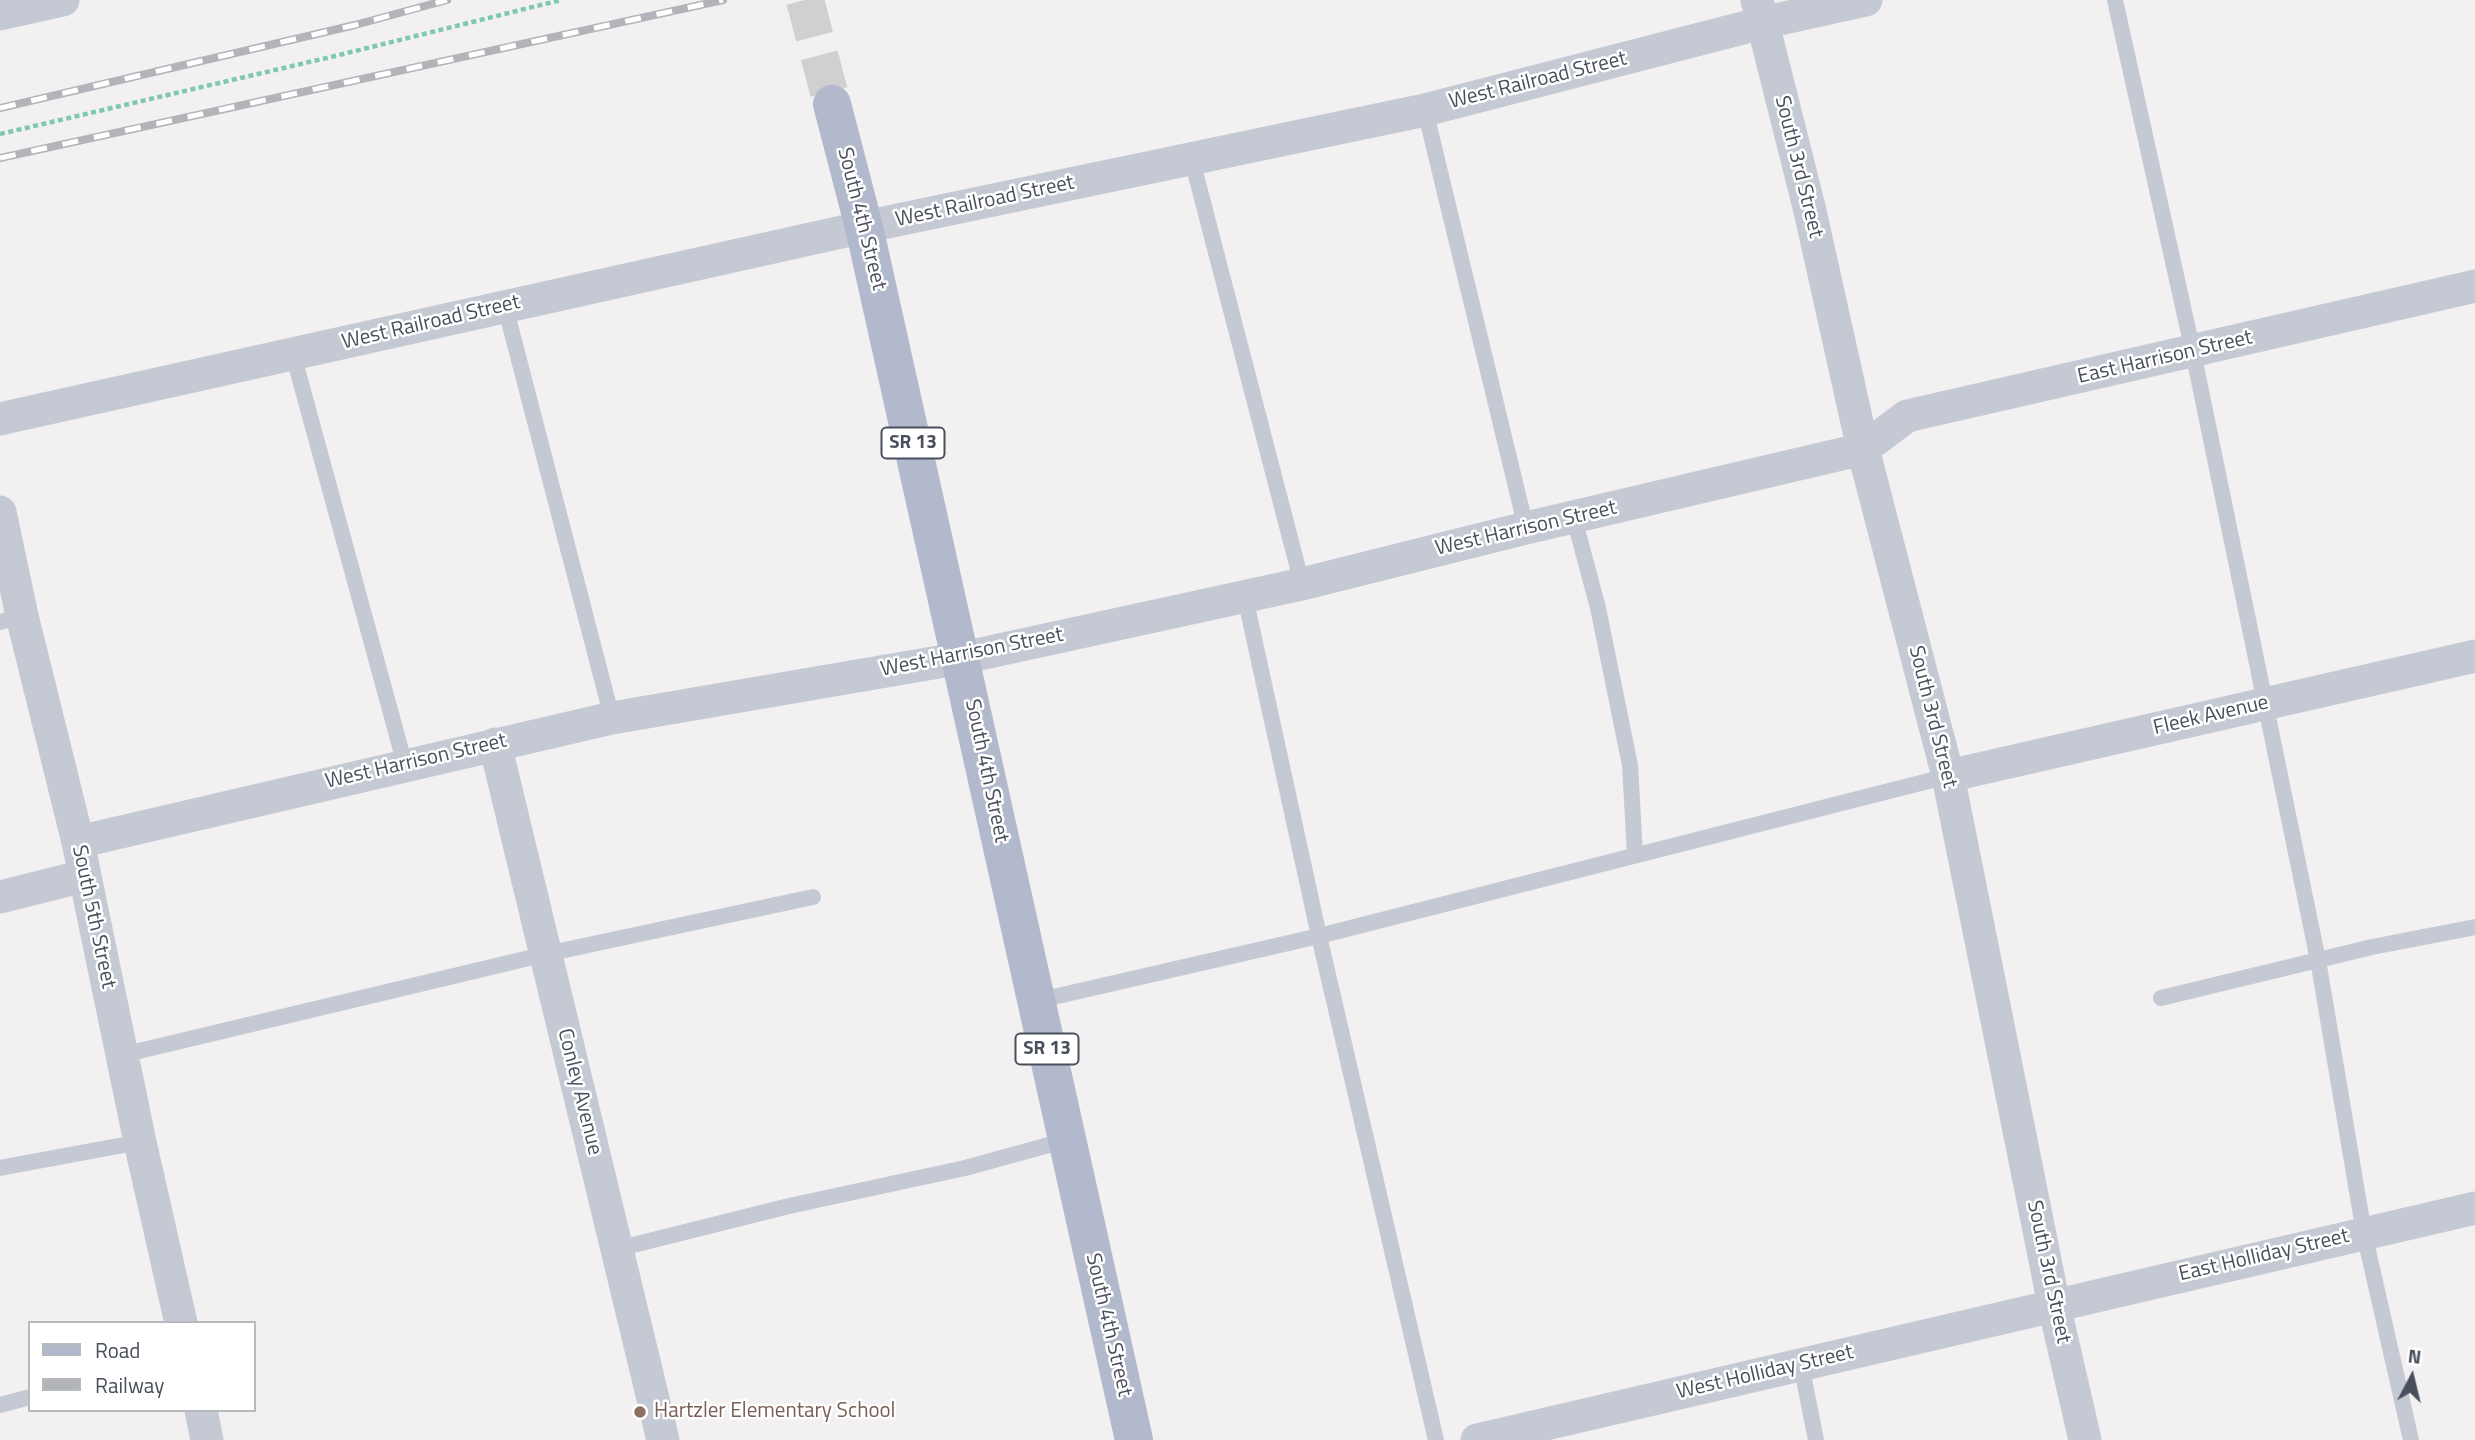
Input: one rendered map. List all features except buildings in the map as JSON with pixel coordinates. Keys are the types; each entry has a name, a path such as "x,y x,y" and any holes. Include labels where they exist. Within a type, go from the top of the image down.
{"main road":[{"name":"South 4th Street","path":"832,104 864,227 962,658 1134,1440"}],"street":[{"path":"0,14 63,0"},
{"name":"West Railroad Street","path":"0,419 864,227 1425,110 1759,11 1866,0"},
{"name":"South 3rd Street","path":"1759,11 1810,211 1864,449 1948,776 2054,1305 2085,1440"},
{"name":"East Harrison Street","path":"1864,449 1907,416 2475,285"},
{"name":"West Harrison Street","path":"78,842 612,718 962,658 1245,597 1864,449"},
{"name":"South 5th Street","path":"0,512 11,619 78,842 140,1142 181,1321"},
{"name":"Fleek Avenue","path":"1948,776 2475,656"},
{"name":"Conley Avenue","path":"495,744 663,1440"},
{"path":"0,897 84,876"},
{"name":"East Holliday Street","path":"2054,1305 2475,1209"},
{"name":"West Holliday Street","path":"1477,1440 2054,1305"},
{"path":"201,1412 207,1440"}],"lane":[{"path":"2115,0 2193,352 2318,960 2364,1233 2411,1440"},
{"path":"1425,110 1526,528"},
{"path":"1192,160 1302,584"},
{"path":"505,306 612,718"},
{"path":"293,354 405,765"},
{"path":"1574,518 1598,608 1630,765 1635,855"},
{"path":"1245,597 1319,936 1436,1440"},
{"path":"1036,1001 1319,936 1948,776"},
{"path":"122,1055 546,954 813,897"},
{"path":"2161,998 2372,947 2475,927"},
{"path":"617,1249 789,1206 965,1168 1067,1140"},
{"path":"0,1168 140,1142"},
{"path":"1801,1364 1816,1440"},
{"path":"0,1405 28,1398"}],"path":[{"path":"0,134 561,0"}],"tunnel":[{"path":"805,0 832,104"}],"railway":[{"path":"0,108 355,25 447,0"},
{"path":"0,158 723,0"}],"place":[{"name":"Hartzler Elementary School","path":"640,1412"}]}
